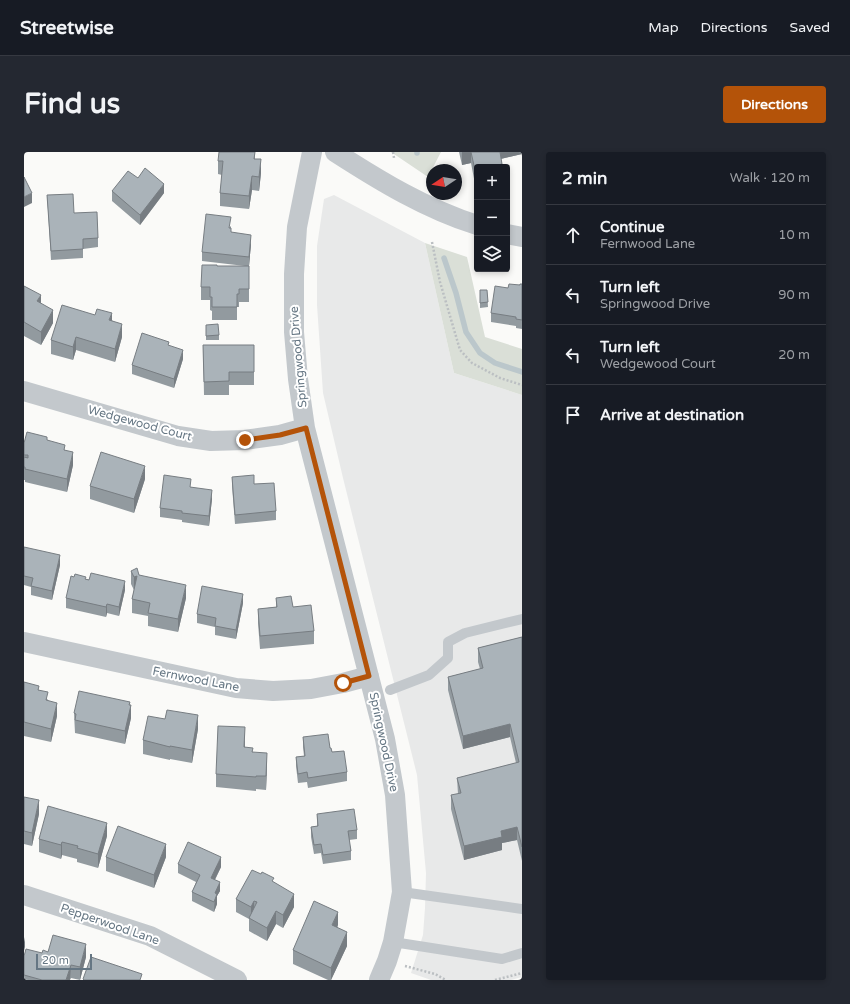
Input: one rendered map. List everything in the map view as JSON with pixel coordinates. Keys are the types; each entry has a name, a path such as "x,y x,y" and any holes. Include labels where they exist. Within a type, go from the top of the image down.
{"street":[{"name":"Springwood Drive","path":"312,152 297,227 294,274 294,332 298,379 306,428 385,739 395,795 402,892 393,942 379,980"},
{"path":"335,152 415,200 458,219 474,224"},
{"path":"510,235 522,237"},
{"name":"Wedgewood Court","path":"24,391 178,436 211,440 245,440 280,435 306,428"},
{"name":"Fernwood Lane","path":"24,642 236,688 273,691 311,689 369,676"},
{"name":"Pepperwood Lane","path":"24,895 150,936 237,980"}],"lane":[{"path":"390,690 429,675 448,658 448,642 465,633 522,619"},
{"path":"402,892 522,909"},
{"path":"393,942 502,959 522,954"}],"path":[{"path":"393,152 394,158"},
{"path":"432,242 440,282 460,350 472,363 500,378 522,385"},
{"path":"387,961 435,974 446,980"},
{"path":"495,980 522,973"}],"shaded area":[{"path":"391,152 441,152 435,164 426,164 426,176"},
{"path":"334,195 425,243 454,373 522,395 522,977 511,980 431,980 411,973 423,935 425,908 426,873 417,775 323,393 317,305 317,246 324,199"},
{"path":"425,243 467,257 485,337 522,349 522,395 454,373"}],"building":[{"path":"219,152 255,152 254,159 261,159 259,177 252,176 249,196 220,193 223,161 218,161"},
{"path":"471,152 500,152 502,164 474,164 474,166"},
{"path":"145,168 164,184 140,215 112,191 128,171 138,178"},
{"path":"24,177 32,193 24,197"},
{"path":"73,194 74,213 97,212 98,238 83,239 83,249 51,251 47,195"},
{"path":"206,214 231,217 229,228 231,228 231,232 251,235 249,257 202,252"},
{"path":"202,265 249,266 249,289 239,289 239,294 237,294 237,307 212,307 210,287 201,287"},
{"path":"509,284 522,284 522,320 516,319 516,317 491,313 495,286 508,288"},
{"path":"24,286 41,295 37,301 53,310 41,332 24,322"},
{"path":"480,290 487,290 488,302 480,303"},
{"path":"62,305 95,315 97,309 112,313 109,320 122,324 115,349 76,337 73,347 51,340"},
{"path":"218,324 219,335 206,336 206,325"},
{"path":"142,333 169,342 168,345 183,350 174,379 132,365"},
{"path":"203,345 254,345 254,372 229,372 229,381 204,382"},
{"path":"27,432 47,437 47,440 65,445 64,450 73,452 67,479 25,469 24,457 28,458 28,455 24,455 24,443"},
{"path":"101,452 145,466 134,499 90,486"},
{"path":"164,475 191,479 190,487 212,490 209,516 182,513 182,511 160,508"},
{"path":"254,475 254,484 274,483 276,511 235,515 232,477"},
{"path":"24,547 60,555 52,591 31,586 33,578 24,576"},
{"path":"137,568 139,575 186,585 178,619 148,613 150,603 132,599 137,576 134,577 131,571"},
{"path":"91,573 125,581 119,607 107,604 106,607 66,598 71,576 74,577 75,574 86,577 85,579 89,580"},
{"path":"202,586 243,594 236,630 215,626 216,618 197,614"},
{"path":"291,596 293,607 311,605 314,631 260,636 258,609 277,607 276,598"},
{"path":"522,637 522,847 517,827 501,831 502,837 464,846 451,795 461,793 457,778 519,762 510,724 463,736 448,677 483,668 478,648"},
{"path":"24,682 39,686 38,690 48,692 46,700 57,703 51,729 24,722"},
{"path":"79,691 130,702 129,705 131,705 125,731 75,720 76,714 74,713"},
{"path":"167,710 198,715 192,750 170,747 143,740 148,716 165,719"},
{"path":"218,726 245,727 244,747 253,748 252,752 267,753 266,776 256,777 216,774"},
{"path":"328,734 332,752 344,751 347,772 308,778 307,772 298,774 296,757 305,756 303,737"},
{"path":"24,797 39,800 32,833 24,831"},
{"path":"48,806 107,823 98,854 77,848 78,846 62,842 61,845 39,839"},
{"path":"354,809 357,830 348,831 351,851 323,855 321,844 314,845 311,827 318,826 317,814"},
{"path":"118,826 166,844 154,875 106,857"},
{"path":"188,842 221,857 211,878 220,882 215,893 217,894 214,902 192,892 200,875 178,864"},
{"path":"252,870 261,874 262,872 274,878 272,881 294,894 283,915 276,911 267,928 249,918 257,902 254,901 251,907 236,899"},
{"path":"314,901 338,912 332,925 347,932 331,968 293,950"},
{"path":"53,935 86,944 80,967 71,965 66,980 42,980 24,975 24,956 26,949 42,953 43,950 48,952"},
{"path":"91,957 142,974 140,980 84,980 83,979"}],"waterway":[{"path":"444,258 456,293 466,332 480,353 495,363 522,372"}],"route":[{"path":"245,440 280,435 306,428 369,676 343,683"}]}
